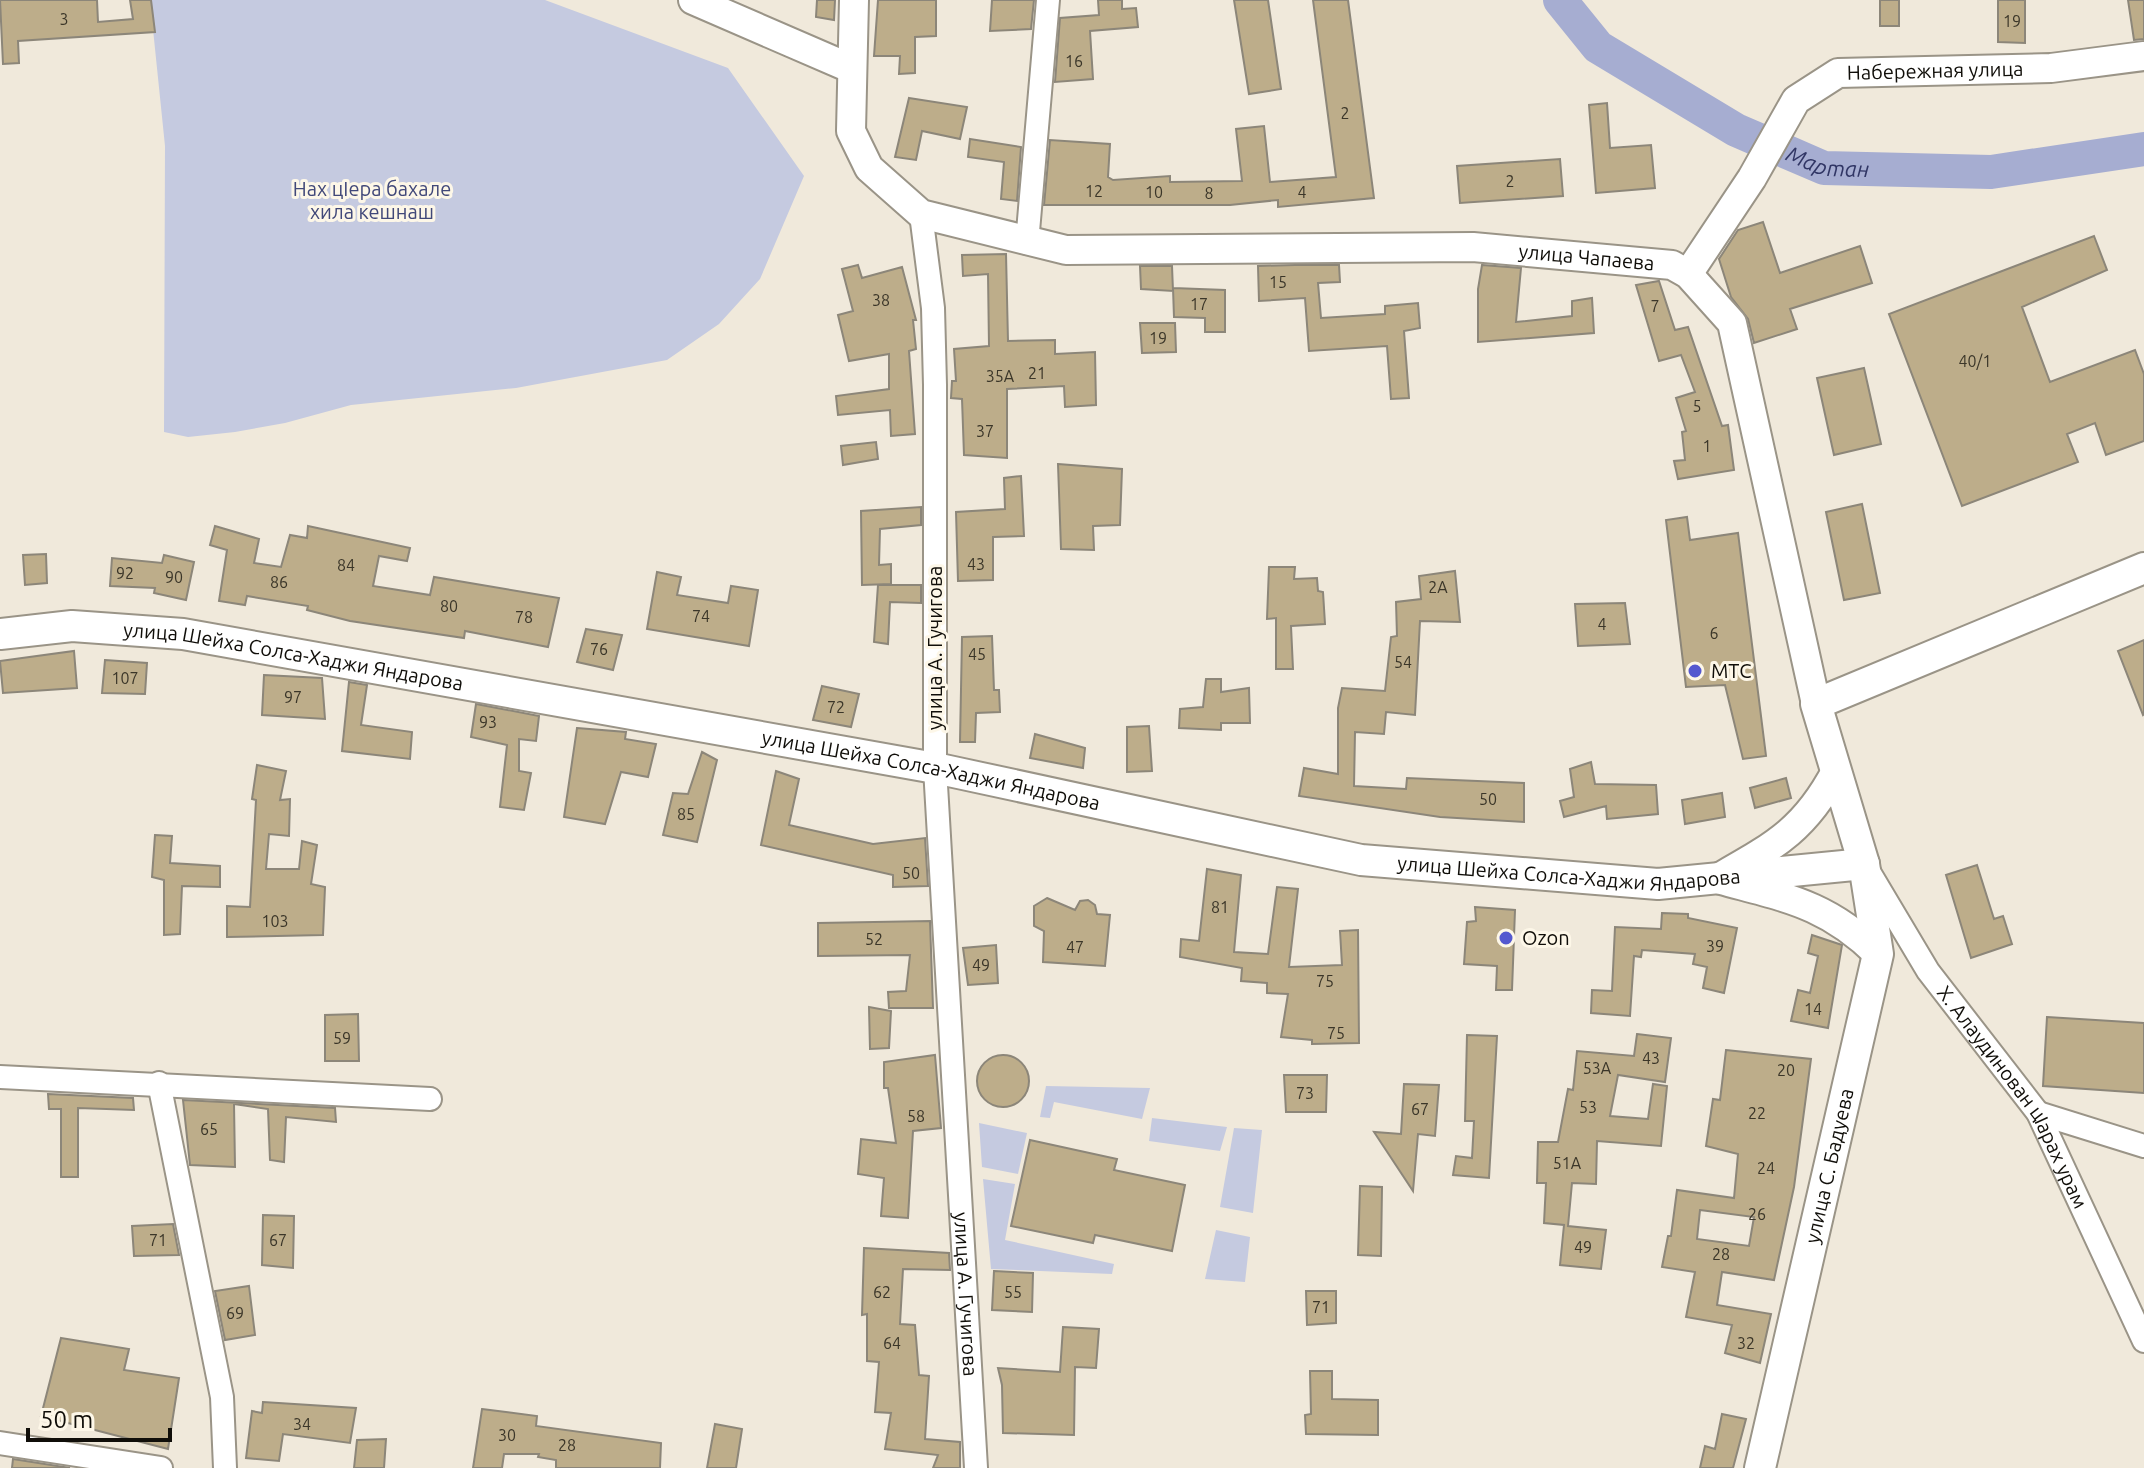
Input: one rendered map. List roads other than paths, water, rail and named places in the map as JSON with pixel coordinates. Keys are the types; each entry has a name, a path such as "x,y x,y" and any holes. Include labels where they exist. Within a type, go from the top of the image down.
{"main road":[{"path":"1816,704 2144,568"},
{"name":"улица Шейха Солса-Хаджи Яндарова","path":"0,634 72,626 183,634 935,768 1361,860 1658,884 1864,864"},
{"name":"улица С. Бадуева","path":"1760,1468 1878,954 1864,864 1816,704"}],"street":[{"path":"693,0 850,68"},
{"path":"854,0 850,68 851,131 869,168 921,214"},
{"path":"1027,243 1040,127 1048,0"},
{"name":"Набережная улица","path":"1688,274 1752,178 1796,100 1838,73 2051,68 2144,56"},
{"name":"улица Чапаева","path":"921,214 1027,243 1066,250 1473,247 1672,265 1688,274"},
{"name":"улица А. Гучигова","path":"921,214 933,308 935,385 935,768 976,1468"},
{"path":"1688,274 1732,323 1816,704"},
{"path":"1716,879 1782,839 1806,820 1836,771"},
{"name":"Х. Алаудинован цIарах урам","path":"1864,864 1928,971 2038,1113 2144,1341"},
{"path":"1716,879 1820,909 1850,926 1878,954"},
{"path":"0,1077 430,1099"},
{"path":"159,1083 222,1397 225,1468"},
{"path":"2038,1113 2144,1146"},
{"path":"0,1443 161,1468"}],"waterway":[{"name":"Мартан","path":"1560,0 1598,47 1736,130 1824,168 1991,172 2144,149"}],"place":[{"name":"МТС","path":"1695,671"},
{"name":"Ozon","path":"1506,938"}],"park label":[{"name":"Нах цIера бахале хила кешнаш","path":"372,200"}]}
